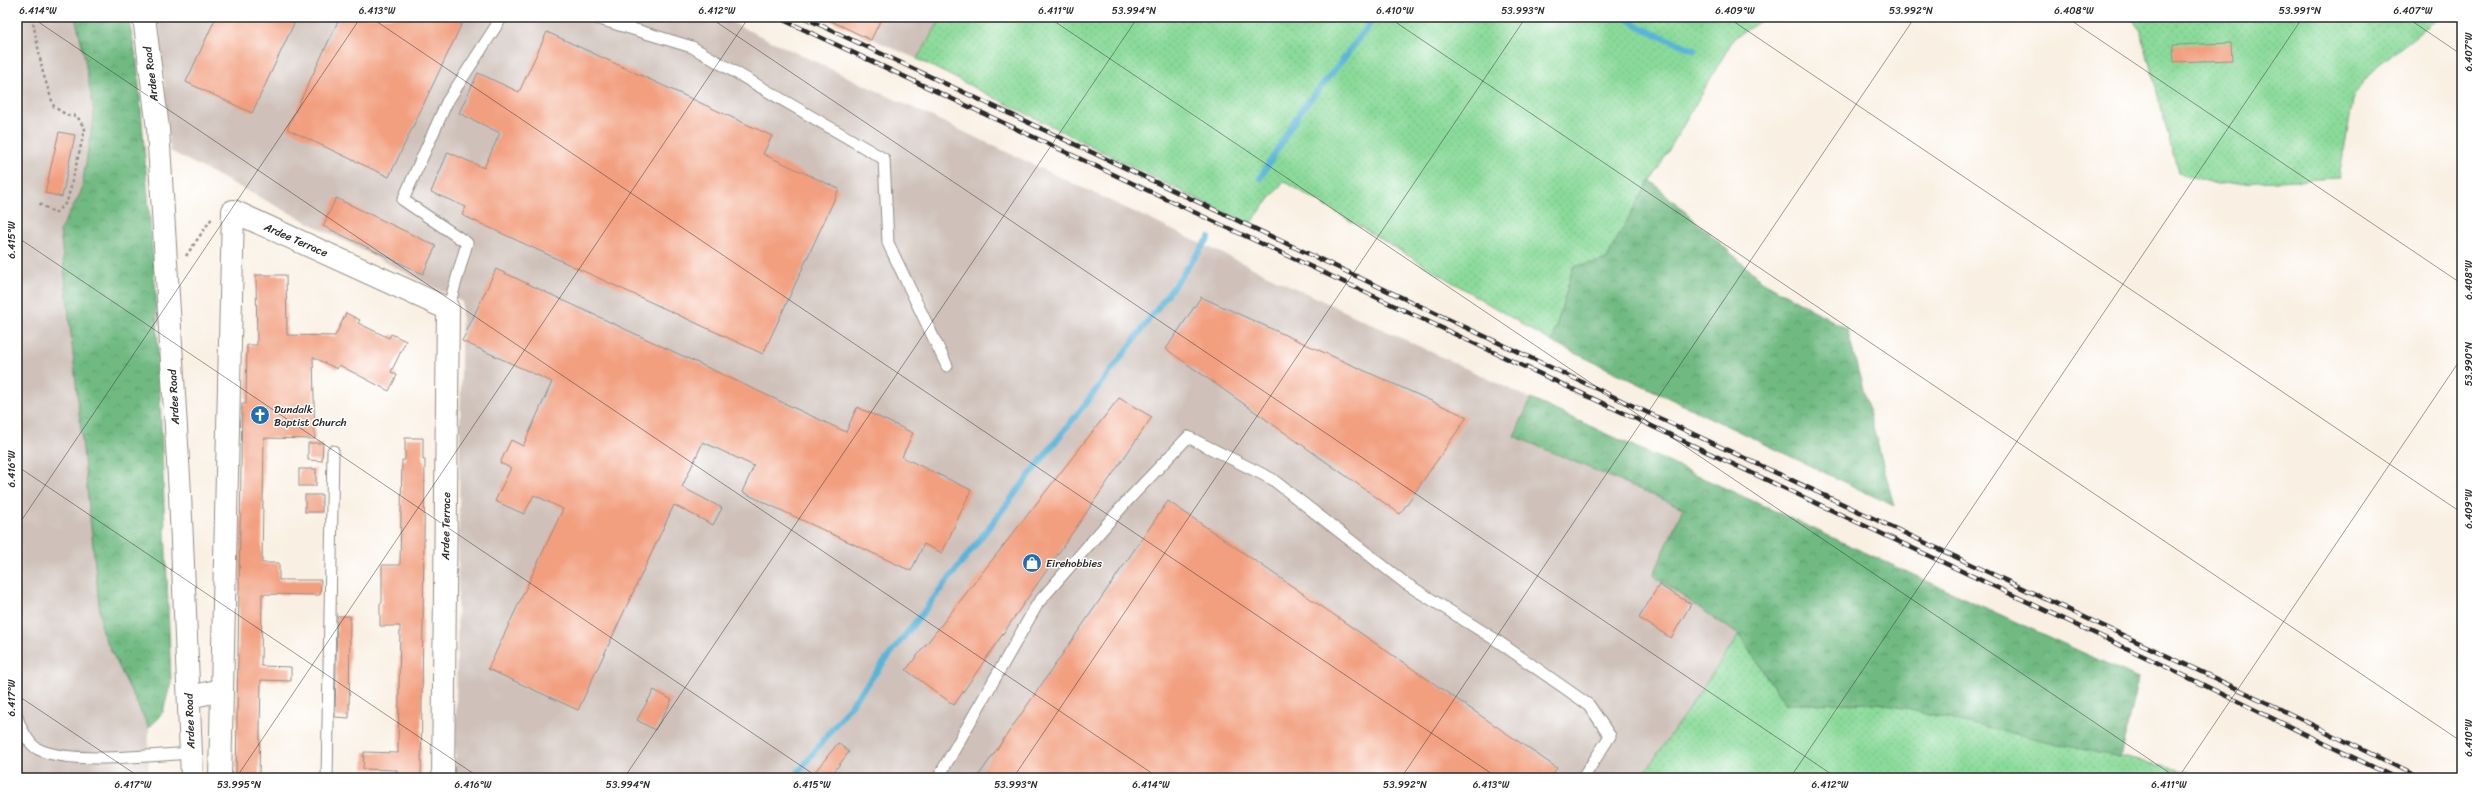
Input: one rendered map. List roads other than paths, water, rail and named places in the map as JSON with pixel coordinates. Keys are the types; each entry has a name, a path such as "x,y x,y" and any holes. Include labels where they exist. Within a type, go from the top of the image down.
{"street":[{"name":"Ardee Road","path":"144,17 158,129 189,697 192,778"},
{"name":"Ardee Terrace","path":"222,690 233,211 448,309 443,778"},
{"path":"189,697 222,690 220,778"}],"lane":[{"path":"448,309 467,243 403,200 447,102 502,17"},
{"path":"593,17 692,47 884,159 888,243 947,366"},
{"path":"938,778 1038,603 1128,500 1188,436 1272,478 1405,583 1496,640 1590,705 1610,736 1583,778"},
{"path":"327,778 333,451"},
{"path":"17,716 18,724 36,749 66,758 191,753"}],"waterway":[{"path":"1260,178 1299,113 1341,62 1375,17"},
{"path":"1624,17 1644,29 1694,50"},
{"path":"794,778 1123,355 1209,238"}],"railway":[{"path":"777,17 2156,662 2396,778"},
{"path":"803,17 2274,706 2420,778"}],"place":[{"name":"Dundalk Baptist Church","path":"260,415"},
{"name":"Eirehobbies","path":"1032,563"}]}
